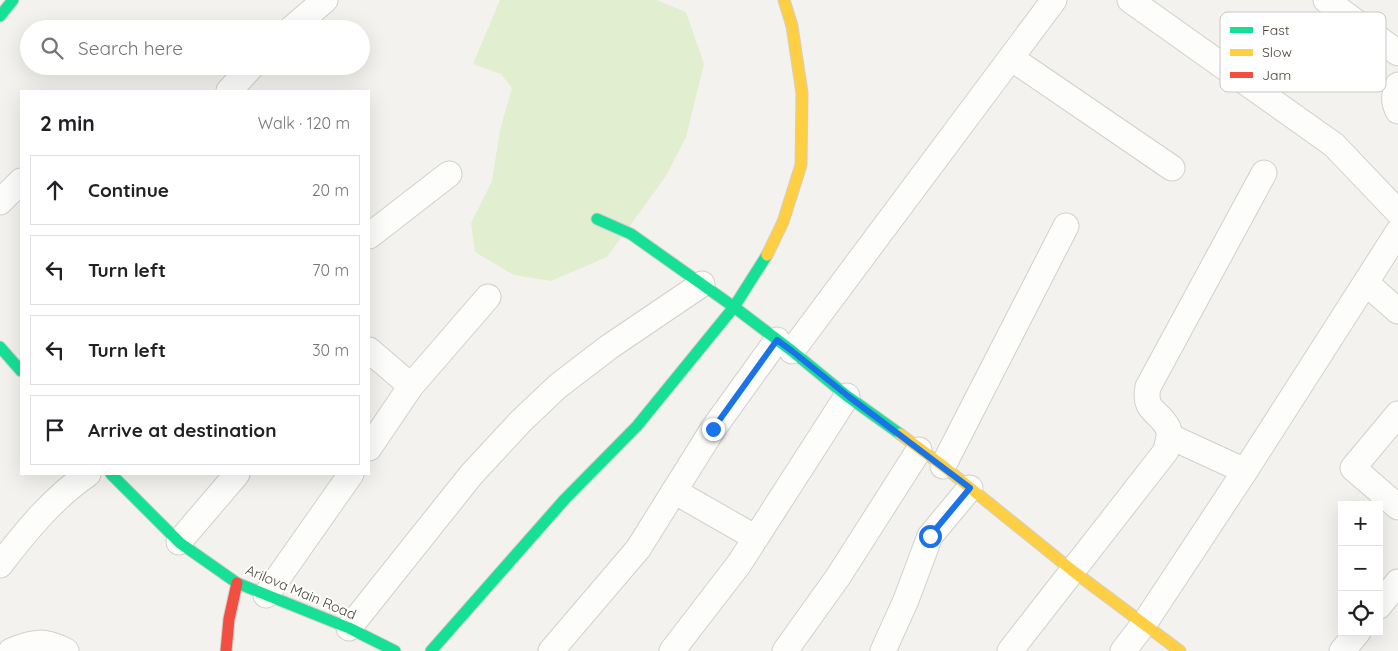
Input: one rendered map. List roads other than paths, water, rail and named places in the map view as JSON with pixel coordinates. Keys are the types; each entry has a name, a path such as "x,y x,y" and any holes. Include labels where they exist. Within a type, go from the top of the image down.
{"street":[{"path":"0,16 13,0"},
{"path":"302,20 325,0"},
{"path":"431,651 565,499 637,426 734,307 762,265 783,222 801,165 802,93 792,26 784,0"},
{"path":"551,651 638,550 713,429 785,346 1011,58 1054,0"},
{"path":"1130,0 1220,64"},
{"path":"1326,0 1342,12"},
{"path":"1386,44 1398,53"},
{"path":"1011,58 1172,168"},
{"path":"230,90 244,75"},
{"path":"1398,85 1394,94 1394,103 1398,111"},
{"path":"1259,92 1334,145 1398,212"},
{"path":"1010,651 1166,451 1169,436 1168,428 1150,408 1146,397 1148,387 1264,173"},
{"path":"370,235 449,174"},
{"path":"0,202 20,183"},
{"path":"597,219 631,234 734,307 942,466 1073,572 1180,651"},
{"path":"942,466 1066,226"},
{"path":"1123,651 1144,624 1245,471 1398,232"},
{"path":"1366,283 1398,311"},
{"path":"349,628 471,475 520,422 565,381 702,284"},
{"path":"370,446 410,386 488,297"},
{"path":"0,347 20,370"},
{"path":"370,351 410,386"},
{"path":"672,651 739,564 848,396"},
{"path":"1398,414 1353,468 1398,506"},
{"path":"1169,436 1245,471"},
{"path":"785,651 838,577 919,450"},
{"path":"0,565 49,507 87,475"},
{"name":"Arilova Main Road","path":"112,475 179,542 204,561 222,571 237,584 349,628 395,651"},
{"path":"179,542 236,475"},
{"path":"266,595 350,475"},
{"path":"883,651 906,600 930,536 970,488"},
{"path":"674,491 756,538"},
{"path":"1383,601 1398,582"},
{"path":"226,651 229,619 237,584"},
{"path":"1342,651 1355,636"},
{"path":"12,651 30,644 45,642 66,651"}]}
